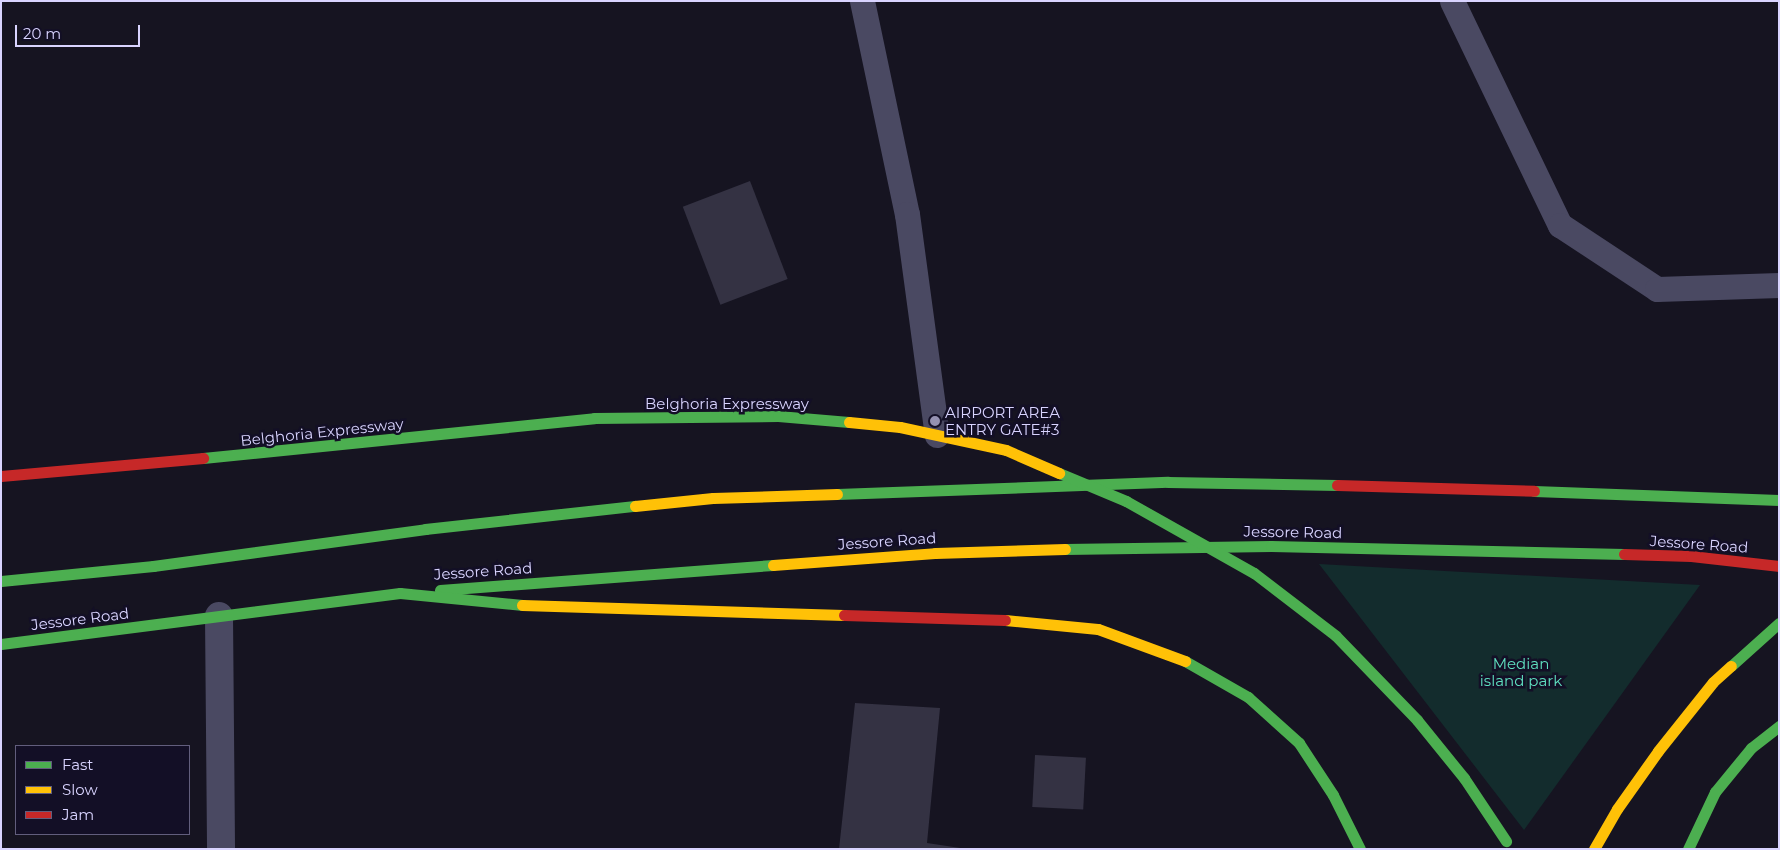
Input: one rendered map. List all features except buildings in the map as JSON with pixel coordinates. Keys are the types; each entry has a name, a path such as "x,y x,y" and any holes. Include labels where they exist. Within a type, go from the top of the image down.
{"main road":[{"name":"Belghoria Expressway","path":"1,476 283,451 594,418 778,416 900,426 1006,450 1126,501 1269,584 1336,636 1417,720 1464,778 1510,849"},
{"path":"1,581 153,566 425,529 733,497 1168,482 1407,486 1779,500"},
{"name":"Jessore Road","path":"1,644 400,593 935,552 1271,546 1691,556 1779,566"},
{"path":"400,593 531,606 1037,621 1098,629 1173,654 1248,697 1300,743 1333,795 1360,849"},
{"path":"1594,849 1617,809 1658,751 1713,682 1779,623"},
{"path":"1688,849 1715,792 1751,748 1779,726"}],"street":[{"path":"219,616 221,849"}],"lane":[{"path":"862,1 907,214 937,435"},
{"path":"1452,1 1560,225 1658,289 1779,285"}],"green space":[{"name":"Median island park","path":"1319,564 1700,585 1524,830"}],"traffic: fast":[{"path":"203,458 594,418 778,416 849,422"},
{"path":"1059,473 1126,501 1254,573 1336,636 1417,720 1464,778 1506,841"},
{"path":"837,494 1168,482 1337,485"},
{"path":"1534,491 1779,500"},
{"path":"1,581 153,566 425,529 635,506"},
{"path":"1065,549 1271,546 1624,554"},
{"path":"440,590 773,565"},
{"path":"1,644 400,593 522,605"},
{"path":"1731,666 1779,623"},
{"path":"1185,661 1248,697 1299,743 1333,795 1360,849"},
{"path":"1688,849 1715,792 1751,748 1779,726"}],"traffic: slow":[{"path":"849,422 900,427 1006,450 1059,473"},
{"path":"635,506 713,498 837,494"},
{"path":"773,565 935,553 1065,549"},
{"path":"522,605 844,615"},
{"path":"1005,620 1098,629 1185,661"},
{"path":"1594,849 1617,809 1658,751 1713,682 1731,666"}],"traffic: jam":[{"path":"1,476 203,458"},
{"path":"1337,485 1534,491"},
{"path":"1624,554 1691,556 1779,566"},
{"path":"844,615 1005,620"}],"place":[{"name":"AIRPORT AREA ENTRY GATE#3","path":"935,421"}]}
